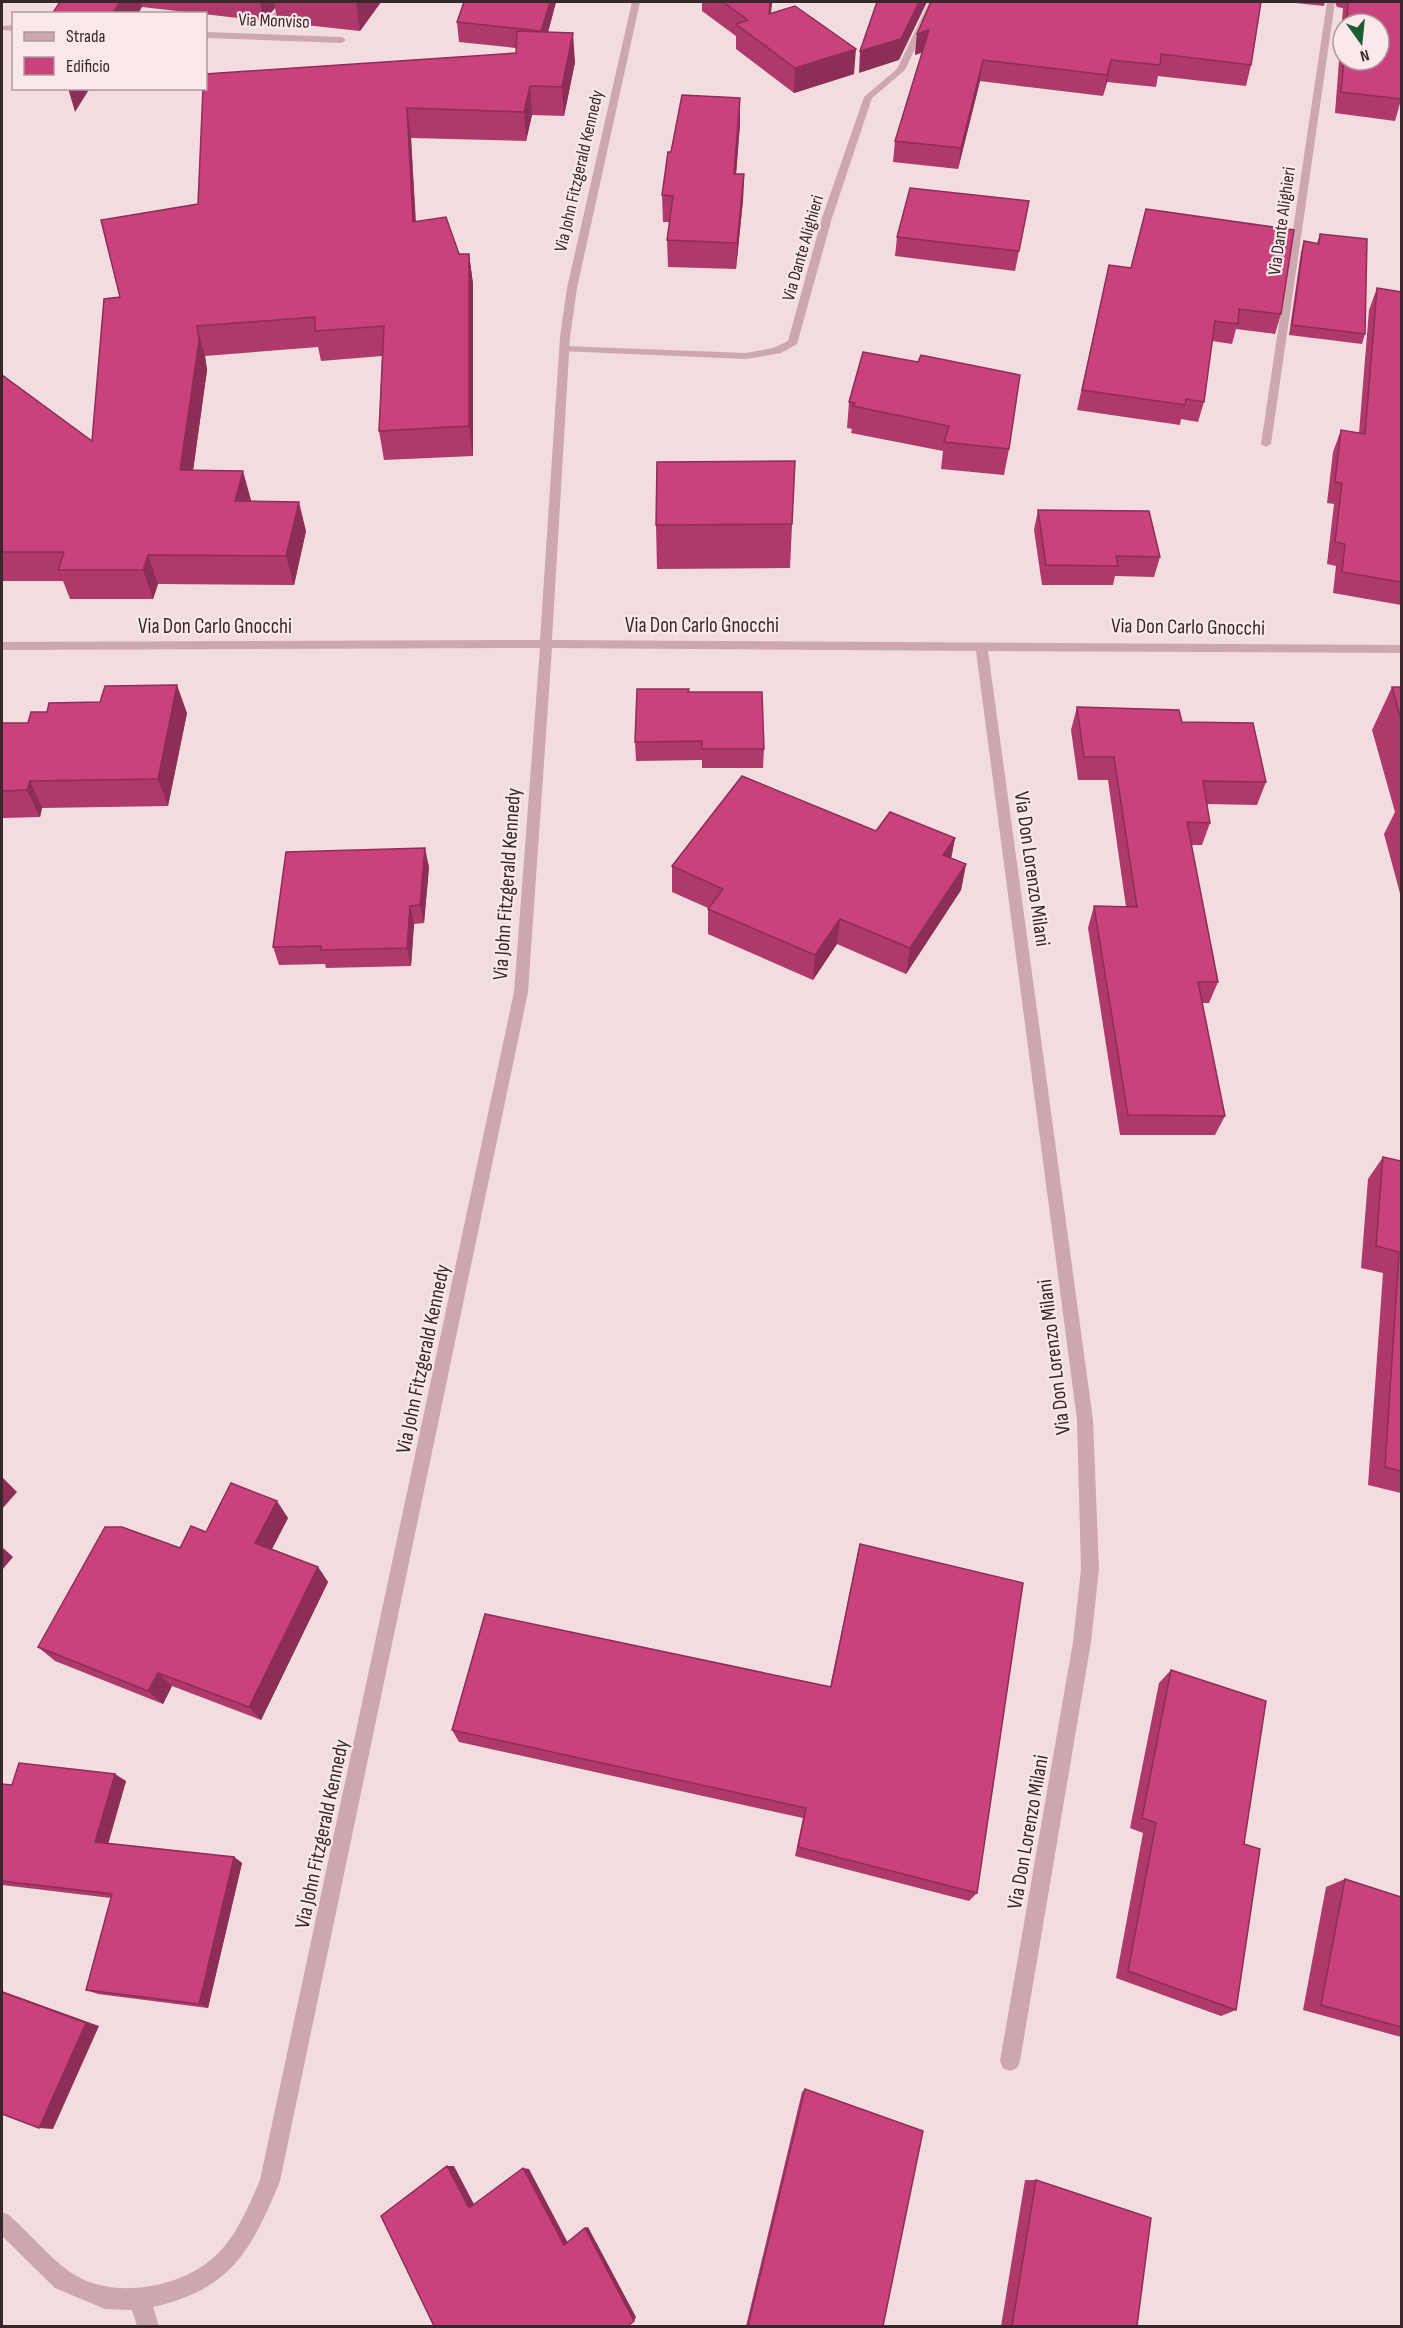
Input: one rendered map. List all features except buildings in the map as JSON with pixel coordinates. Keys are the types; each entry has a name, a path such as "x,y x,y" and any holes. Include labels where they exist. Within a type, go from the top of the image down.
{"street":[{"path":"268,25 288,2"},
{"name":"Via John Fitzgerald Kennedy","path":"2,2222 63,2280 105,2298 140,2299 179,2290 220,2266 249,2229 270,2181 517,1013 522,980 564,349 572,288 636,2"},
{"name":"Via Dante Alighieri","path":"564,349 746,356 774,352 786,348 793,342 826,218 868,97 901,70 933,2"},
{"name":"Via Dante Alighieri","path":"1266,444 1331,2"},
{"name":"Via Monviso","path":"207,35 342,40"},
{"name":"Via Don Carlo Gnocchi","path":"2,646 545,644 1401,649"},
{"name":"Via Don Lorenzo Milani","path":"981,646 1085,1420 1090,1569 1082,1642 1010,2061"},
{"path":"140,2299 148,2326"}]}
